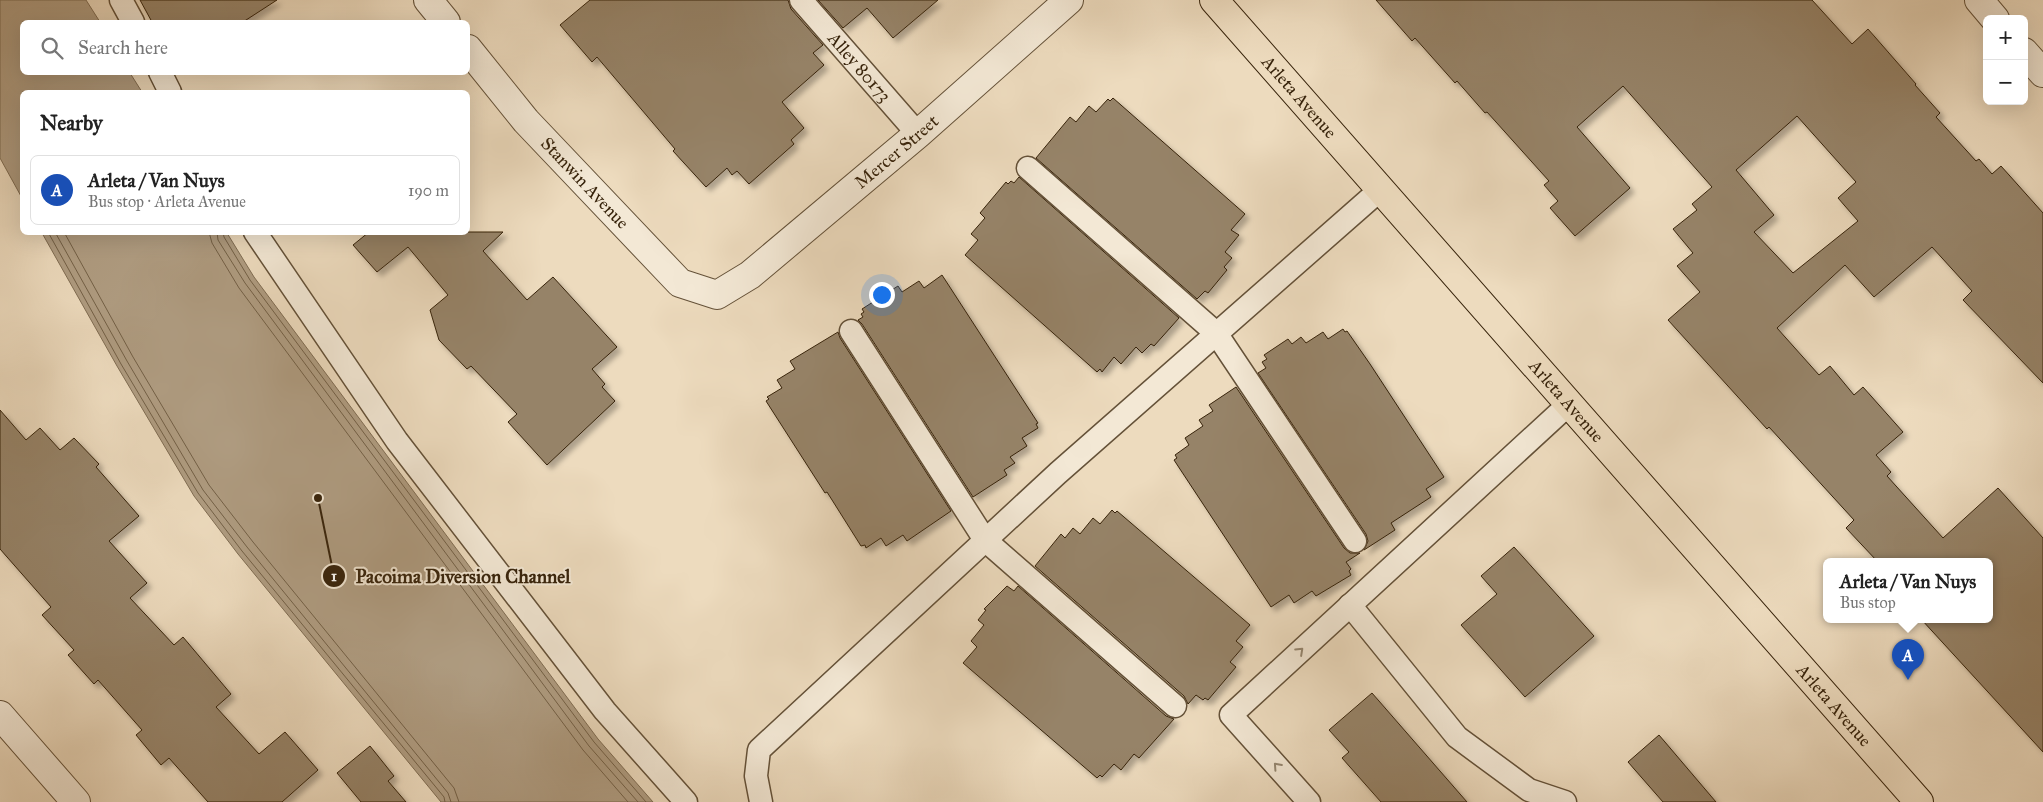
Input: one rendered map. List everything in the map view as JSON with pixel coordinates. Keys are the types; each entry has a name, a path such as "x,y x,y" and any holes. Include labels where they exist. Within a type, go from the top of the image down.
{"main road":[{"name":"Arleta Avenue","path":"1214,0 1919,802"}],"street":[{"path":"428,0 444,20"},
{"name":"Mercer Street","path":"716,295 750,275 918,134 1069,0"},
{"path":"1979,0 1992,15"},
{"name":"Stanwin Avenue","path":"470,51 526,121 680,283 716,295"},
{"path":"2028,56 2043,73"},
{"path":"0,715 76,802"}],"lane":[{"path":"121,0 132,20"},
{"name":"Alley 80173","path":"801,0 918,134"},
{"path":"162,75 169,90"},
{"path":"1028,168 1216,333 1355,541"},
{"path":"761,802 756,776 759,750 985,540 1380,189"},
{"path":"257,235 397,441 605,712 686,802"},
{"path":"851,331 985,540 1175,706"},
{"path":"1310,802 1231,715 1569,404"},
{"path":"1350,605 1457,737 1529,790 1565,802"}],"water":[{"path":"0,0 86,0 99,20 20,20 20,75 131,75 141,90 20,90 20,194 0,158"},
{"path":"43,235 228,235 254,277 598,739 653,802 441,802 238,554 194,496 117,366"}],"building":[{"path":"140,0 277,0 246,20 151,20"},
{"path":"590,0 788,0 791,9 823,45 813,53 824,65 782,102 804,128 791,140 794,144 749,184 737,171 732,175 727,168 706,187 673,151 675,149 597,57 592,62 560,25"},
{"path":"818,0 938,0 893,38 867,8 843,28"},
{"path":"1376,0 1812,0 1852,44 1868,29 1940,113 1936,117 1976,161 1979,159 1992,174 2001,166 2043,213 2043,383 1963,300 1972,291 1932,247 1874,297 1845,265 1777,328 1819,375 1830,366 1854,395 1863,387 1903,432 1876,455 1891,472 1887,476 1943,538 1998,488 2043,538 2043,752 1925,623 1993,623 1993,558 1874,558 1846,528 1854,520 1769,427 1767,429 1668,320 1700,292 1677,266 1693,253 1673,229 1697,210 1692,204 1712,187 1623,86 1577,127 1630,188 1575,236 1550,208 1558,201 1544,185 1549,181 1487,112 1485,113 1457,81 1455,83 1415,38 1412,41","holes":["1797,116 1856,182 1838,198 1858,221 1793,273 1754,232 1774,215 1736,170"]},
{"path":"1113,98 1245,214 1231,230 1239,235 1225,252 1232,258 1224,267 1227,270 1208,293 1205,291 1197,299 1036,158 1070,117 1076,122 1089,106 1096,112 1108,99 1110,101"},
{"path":"1019,177 1179,318 1154,346 1151,344 1142,353 1136,347 1121,364 1114,357 1102,372 1100,369 1097,372 965,255 978,240 971,234 985,218 980,213 1006,182 1008,184 1011,181 1014,183"},
{"path":"470,232 503,232 483,251 527,300 553,277 617,347 592,369 605,384 602,387 615,401 547,465 508,422 517,414 471,366 467,369 439,340 430,310 448,295 408,247 377,272 353,245 365,235 470,235"},
{"path":"942,275 1038,423 1036,424 1038,428 1022,438 1027,446 1010,457 1015,463 1004,470 1007,475 973,497 858,320 863,317 861,314 864,312 862,309 898,286 902,292 919,281 924,288"},
{"path":"1343,329 1345,332 1347,331 1370,364 1444,477 1426,489 1431,497 1391,523 1395,530 1364,550 1368,541 1366,534 1258,373 1266,368 1262,362 1267,359 1264,355 1288,339 1292,344 1301,337 1306,343 1323,332 1328,339"},
{"path":"838,332 840,338 951,511 907,541 903,535 886,546 881,538 866,548 865,545 861,546 766,401 769,399 767,397 782,388 777,380 795,369 790,361"},
{"path":"1236,387 1344,548 1350,553 1360,553 1346,562 1351,569 1349,571 1351,575 1316,596 1312,591 1294,603 1289,595 1271,607 1174,460 1177,458 1175,455 1189,445 1185,438 1203,426 1199,420 1213,411 1209,405"},
{"path":"0,410 26,440 40,428 60,450 74,438 99,464 96,467 139,516 109,541 147,583 130,598 174,645 183,637 231,694 216,707 259,754 285,732 318,770 282,802 208,802 169,758 161,765 136,735 142,730 98,680 94,684 68,655 74,650 42,615 51,607 0,549"},
{"path":"1112,510 1115,513 1117,511 1250,625 1236,641 1243,647 1230,662 1236,667 1208,700 1205,698 1203,700 1196,695 1188,704 1184,696 1035,566 1061,534 1065,538 1073,528 1080,534 1093,518 1100,524"},
{"path":"1514,547 1594,636 1525,697 1461,625 1497,594 1481,576"},
{"path":"1007,586 1014,591 1018,586 1166,716 1174,719 1139,758 1134,754 1121,770 1114,764 1102,777 1100,775 1097,778 963,663 977,647 971,641 984,625 978,620 986,610 984,609"},
{"path":"1372,693 1467,802 1381,802 1342,758 1349,752 1329,730"},
{"path":"1659,735 1716,802 1663,802 1628,762"},
{"path":"370,746 394,776 388,781 406,802 361,802 337,773"}],"place":[{"name":"Pacoima Diversion Channel","path":"318,498"},
{"name":"Arleta / Van Nuys","path":"1908,680"}]}
